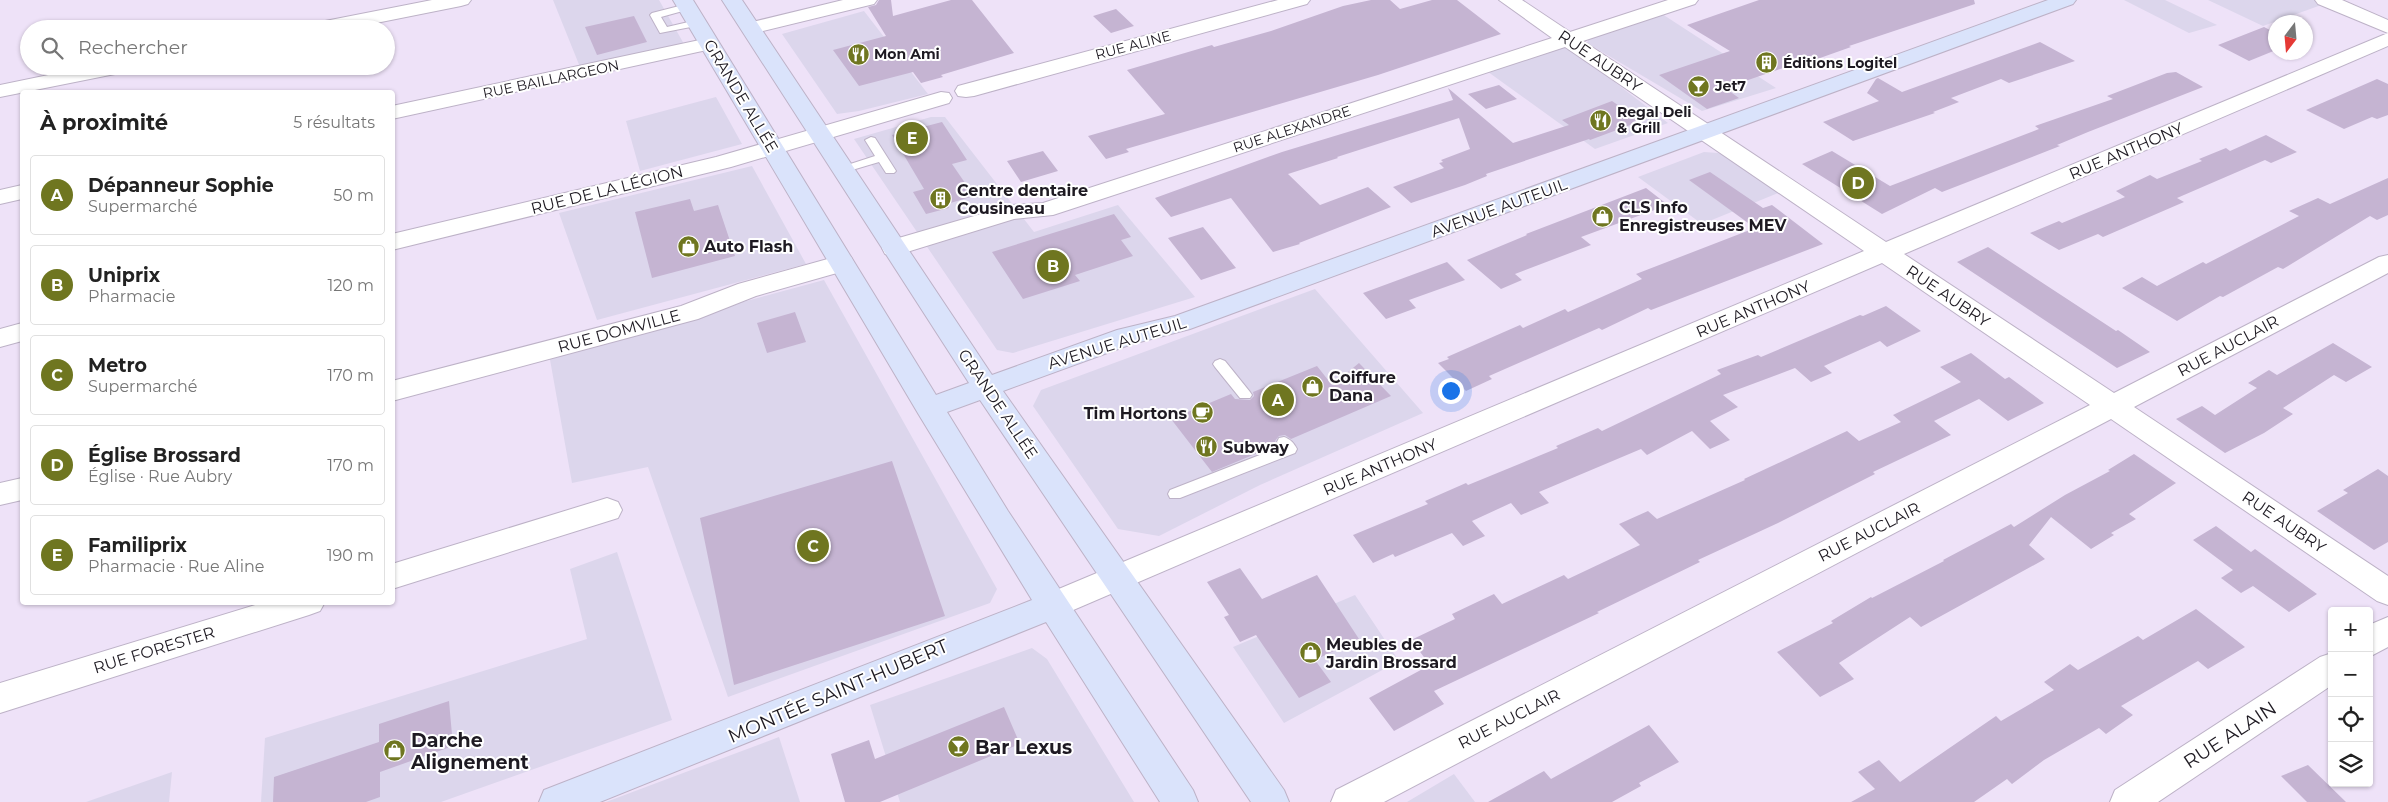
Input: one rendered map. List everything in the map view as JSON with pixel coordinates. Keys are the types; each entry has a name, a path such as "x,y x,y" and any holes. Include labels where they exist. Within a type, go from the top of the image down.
{"main road":[{"name":"GRANDE ALLÉE","path":"732,0 986,387 1271,802"},
{"name":"AVENUE AUTEUIL","path":"929,408 1126,336 1181,323 2066,0"},
{"name":"GRANDE ALLÉE","path":"689,10 929,408 1180,802"},
{"name":"MONTÉE SAINT-HUBERT","path":"557,802 757,725 972,635 1053,605"}],"street":[{"path":"360,20 460,0"},
{"path":"751,28 867,0"},
{"name":"RUE ALINE","path":"966,91 1300,0"},
{"name":"RUE AUBRY","path":"1509,0 2388,592"},
{"name":"RUE ALEXANDRE","path":"894,248 1012,212 1045,210 1688,0"},
{"path":"2325,0 2388,27"},
{"name":"RUE ANTHONY","path":"1117,578 2388,39"},
{"name":"RUE BAILLARGEON","path":"395,112 709,44"},
{"path":"0,91 80,75"},
{"path":"819,133 941,98"},
{"name":"RUE DE LA LÉGION","path":"395,241 723,162 819,133"},
{"path":"0,197 20,192"},
{"name":"RUE AUCLAIR","path":"1349,802 1382,794 2113,406 2388,263"},
{"name":"RUE DOMVILLE","path":"395,390 690,313 747,290 842,264"},
{"path":"0,338 20,333"},
{"path":"0,494 20,489"},
{"path":"395,576 607,510"},
{"name":"MONTÉE SAINT-HUBERT","path":"1053,605 1117,578"},
{"name":"RUE FORESTER","path":"0,698 299,605"},
{"path":"2373,640 2388,630"},
{"name":"RUE ALAIN","path":"2128,802 2328,670"}],"lane":[{"path":"871,140 890,171"},
{"path":"842,170 882,158"},
{"path":"1220,364 1245,395"},
{"path":"1175,494 1290,449 1284,442"}],"shaded area":[{"path":"553,0 659,0 684,44 580,67"},
{"path":"2124,0 2165,0 2217,25 2189,33"},
{"path":"2208,0 2315,0 2324,4 2294,15 2268,15 2268,24 2263,26"},
{"path":"864,11 928,94 859,111 837,114 782,34"},
{"path":"1659,12 1776,88 1702,111 1587,43 1590,36"},
{"path":"1565,44 1668,123 1595,149 1484,69"},
{"path":"716,97 742,144 640,171 626,121"},
{"path":"931,117 945,117 1034,232 1118,205 1195,297 1013,353 997,350 854,139"},
{"path":"1704,152 1718,153 1728,157 1783,191 1702,224 1638,177"},
{"path":"752,166 806,264 597,320 559,213"},
{"path":"824,280 997,589 990,603 728,697 648,467 572,483 549,354"},
{"path":"1315,289 1423,413 1260,485 1159,536 1118,529 1033,406 1041,390"},
{"path":"617,552 672,720 441,802 261,802 265,738 587,639 570,569"},
{"path":"1355,595 1399,661 1284,723 1233,647"},
{"path":"1032,648 1047,659 1134,802 900,802 870,705"},
{"path":"779,737 800,802 606,802"},
{"path":"172,772 169,802 86,802"},
{"path":"1454,774 1475,802 1407,802"}],"building":[{"path":"879,0 891,0 893,16 951,0 972,0 1014,53 921,83 913,72 859,86 833,50 886,36 868,7 876,5"},
{"path":"1371,0 1390,0 1400,9 1432,0 1457,0 1501,34 1378,75 1126,149 1129,152 1106,159 1088,136 1165,114 1127,70 1212,45 1214,47 1271,31 1343,6"},
{"path":"1759,0 1974,0 1975,4 1849,46 1851,47 1786,70 1783,68 1725,88 1739,98 1707,109 1659,75 1730,51 1687,25"},
{"path":"1116,9 1134,26 1111,33 1093,16"},
{"path":"634,16 647,42 597,55 585,27"},
{"path":"2264,27 2268,29 2268,53 2249,61 2218,45"},
{"path":"2040,42 2075,61 2009,83 2001,79 1951,98 1959,102 1933,112 1935,113 1853,141 1823,122 1879,101 1867,93 1878,78 1902,92"},
{"path":"2176,72 2203,87 1942,192 1935,188 1882,214 1802,164 1832,151 1890,186 2039,129 2035,126 2113,99 2107,96 2167,73"},
{"path":"2377,79 2388,84 2388,115 2377,119 2372,117 2344,129 2306,110"},
{"path":"1499,85 1517,99 1486,109 1468,94"},
{"path":"1448,88 1513,143 1569,125 1562,120 1612,101 1641,121 1486,174 1487,176 1465,185 1411,203 1393,187 1444,168 1439,163 1443,162 1441,160 1470,149 1459,118 1288,174 1320,205 1368,187 1391,207 1300,244 1273,252 1231,198 1171,217 1155,198 1282,152 1453,100"},
{"path":"942,122 967,160 952,164 974,196 947,204 949,208 926,214 913,192 924,189 892,135"},
{"path":"2266,135 2297,152 2271,163 2265,160 2177,198 2184,202 2103,237 2098,234 2059,250 2030,233 2059,221 2062,223 2125,197 2116,191 2150,175 2157,179 2202,161 2199,159 2226,148 2230,151"},
{"path":"1043,151 1058,171 1021,182 1007,161"},
{"path":"1710,172 1763,208 1772,205 1823,244 1651,310 1648,308 1602,330 1599,328 1489,376 1492,379 1466,391 1438,363 1449,359 1447,357 1520,325 1523,328 1565,309 1568,312 1642,279 1636,274 1755,228 1689,180"},
{"path":"2388,178 2388,215 2377,220 2370,216 2283,269 2278,267 2223,297 2220,296 2177,321 2122,288 2142,277 2157,286 2203,262 2206,264 2299,216 2289,211 2318,198 2330,204"},
{"path":"1646,188 1668,205 1581,237 1591,245 1515,274 1522,280 1501,289 1467,260 1526,234"},
{"name":"Auto Flash","path":"690,199 694,211 718,205 735,256 652,278 635,212"},
{"path":"1114,214 1131,237 1121,240 1133,256 1075,275 1080,281 1023,299 992,252"},
{"path":"1203,227 1236,268 1201,280 1168,238"},
{"path":"1988,247 2150,352 2117,368 1957,262"},
{"path":"1447,262 1465,280 1409,300 1416,308 1386,319 1363,293"},
{"path":"1886,306 1921,331 1887,347 1880,341 1824,366 1832,373 1811,382 1795,368 1723,395 1738,407 1710,421 1730,440 1710,449 1692,431 1647,455 1641,449 1539,492 1549,503 1521,515 1511,503 1472,521 1485,536 1463,546 1452,533 1395,557 1393,554 1373,563 1353,535 1428,504 1425,501 1466,483 1468,485 1558,448 1556,446 1598,428 1602,431 1721,374 1717,370 1758,355 1761,357"},
{"path":"795,312 806,342 767,353 757,323"},
{"path":"2333,343 2372,367 2346,382 2334,375 2283,408 2293,414 2264,433 2225,453 2176,419 2202,406 2215,415 2257,388 2248,383 2269,370 2277,375"},
{"path":"1971,353 2005,379 2009,377 2044,403 2008,421 1979,399 1934,421 1951,435 1873,472 1875,474 1778,523 1698,560 1700,562 1597,612 1599,613 1434,691 1444,704 1394,731 1369,698 1430,665 1411,640 1455,619 1452,614 1494,594 1502,604 1564,575 1568,579 1640,545 1619,524 1648,511 1657,519 1745,480 1847,431 1859,441 1901,422 1893,415 1961,382 1940,367"},
{"path":"1359,363 1391,396 1291,439 1285,435 1279,436 1275,441 1277,445 1212,472 1171,419 1231,394 1235,399 1250,400 1254,396 1253,392 1317,366 1332,385"},
{"path":"2134,454 2176,483 2129,514 2136,519 2111,533 2114,535 2091,549 2051,517 2029,545 2045,559 1921,627 1910,617 1839,663 1854,679 1820,697 1777,652 1833,623 1831,621 1871,597 1944,561 2011,524 2014,527 2065,495 2110,471 2108,470"},
{"path":"892,461 945,616 734,685 700,518"},
{"path":"2378,469 2388,476 2388,542 2374,550 2317,511 2348,493 2343,490"},
{"path":"2216,526 2251,552 2255,549 2317,594 2289,612 2253,586 2241,593 2221,578 2233,570 2193,540"},
{"path":"1240,568 1262,599 1317,575 1359,639 1315,660 1331,682 1299,698 1256,635 1240,642 1224,617 1229,615 1207,582"},
{"path":"2196,609 2245,647 2208,669 2198,661 2121,706 2133,715 2106,734 2099,728 2044,760 2012,784 2007,779 1974,802 1851,802 1875,789 1858,772 1879,760 1900,782 1996,716 2001,721 2054,690 2044,682 2070,664 2078,670 2138,636 2143,640"},
{"name":"Darche Alignement","path":"449,701 453,746 380,772 380,797 366,802 273,802 274,777 379,742 379,724"},
{"path":"1004,707 1020,744 880,802 845,802 831,754 869,740 875,759"},
{"path":"1649,725 1679,762 1639,783 1641,786 1612,802 1488,802 1544,771 1551,779"},
{"path":"2308,765 2328,784 2328,787 2331,787 2346,802 2307,802 2281,776"}],"place":[{"name":"Mon Ami","path":"858,54"},
{"name":"Éditions Logitel","path":"1767,63"},
{"name":"Jet7","path":"1699,86"},
{"name":"Regal Deli & Grill","path":"1601,120"},
{"name":"Familiprix","path":"912,138"},
{"name":"Église Brossard","path":"1858,183"},
{"name":"Centre dentaire Cousineau","path":"941,199"},
{"name":"CLS Info Enregistreuses MEV","path":"1603,216"},
{"name":"Auto Flash","path":"688,246"},
{"name":"Uniprix","path":"1053,266"},
{"name":"Coiffure Dana","path":"1313,386"},
{"name":"Dépanneur Sophie","path":"1278,400"},
{"name":"Tim Hortons","path":"1203,413"},
{"name":"Subway","path":"1207,447"},
{"name":"Metro","path":"813,546"},
{"name":"Meubles de Jardin Brossard","path":"1310,653"},
{"name":"Bar Lexus","path":"959,747"},
{"name":"Darche Alignement","path":"395,751"}]}
